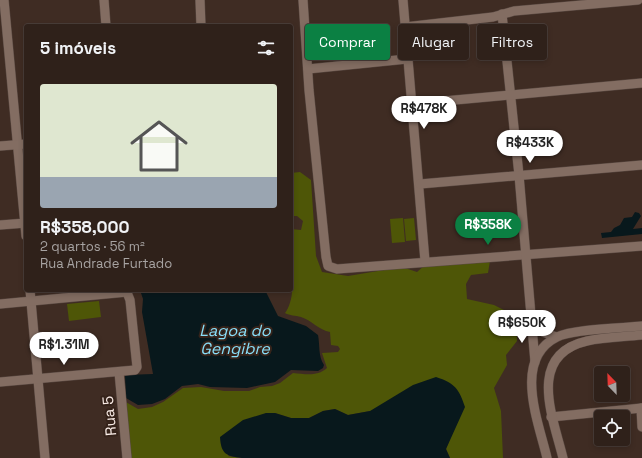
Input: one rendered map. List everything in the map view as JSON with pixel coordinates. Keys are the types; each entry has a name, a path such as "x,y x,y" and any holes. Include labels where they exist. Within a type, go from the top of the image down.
{"street":[{"path":"4,0 5,64 24,207"},
{"path":"104,0 106,24"},
{"path":"200,0 201,24"},
{"path":"303,0 327,264 334,269 425,261 575,252 642,246"},
{"path":"403,0 405,24"},
{"path":"425,24 493,17 514,11 638,0"},
{"path":"502,14 519,175 535,362"},
{"path":"308,68 398,60"},
{"path":"407,60 420,184 425,261"},
{"path":"411,104 642,83"},
{"path":"0,146 24,144"},
{"path":"420,184 642,165"},
{"path":"0,225 24,223"},
{"path":"30,292 45,458"},
{"path":"0,304 115,292"},
{"path":"0,382 135,370 136,367 130,300 126,292"},
{"path":"531,325 556,337"},
{"path":"547,458 531,390 531,379 535,362 545,346 556,337 572,333 642,326"},
{"path":"563,458 551,417 548,387 551,368 559,356 570,348 587,342 642,335"},
{"name":"Rua 5","path":"119,372 127,458"},
{"path":"551,417 641,408 642,427"},
{"path":"544,443 558,440"}],"green space":[{"path":"300,172 311,180 316,256 322,272 348,276 402,267 417,272 425,265 490,261 488,273 471,275 466,284 467,299 494,305 516,316 517,341 506,355 507,365 494,388 501,411 503,458 450,458 446,449 454,429 370,411 348,415 335,409 323,411 309,418 291,418 275,413 266,413 228,456 242,458 129,458 124,401 138,409 152,407 163,402 183,388 201,387 224,391 249,391 260,387 272,386 280,383 293,373 315,374 323,371 327,368 322,353 338,352 340,349 338,346 331,345 330,332 322,329 305,318 285,313 293,292 293,229 301,230 303,221 297,216 293,216 293,173"},
{"path":"403,218 405,242 392,243 390,219"},
{"path":"414,218 416,240 406,241 404,219"},
{"path":"99,301 101,317 69,321 67,304"}],"water":[{"path":"635,212 639,213 641,216 633,229 642,228 642,234 602,238 601,233 611,232 614,228 620,225 624,218 632,217"},
{"name":"Lagoa do Gengibre","path":"141,292 266,292 278,316 306,326 318,335 320,354 324,365 323,368 318,371 291,370 275,382 247,388 210,387 198,384 182,386 165,399 152,404 138,405 126,398 125,375 153,374 142,312 143,299"},
{"path":"436,377 452,384 461,396 465,407 446,449 450,458 242,458 228,455 223,451 220,437 243,420 266,413 275,413 291,418 309,418 323,411 335,409 348,415 370,411 413,385"}]}
